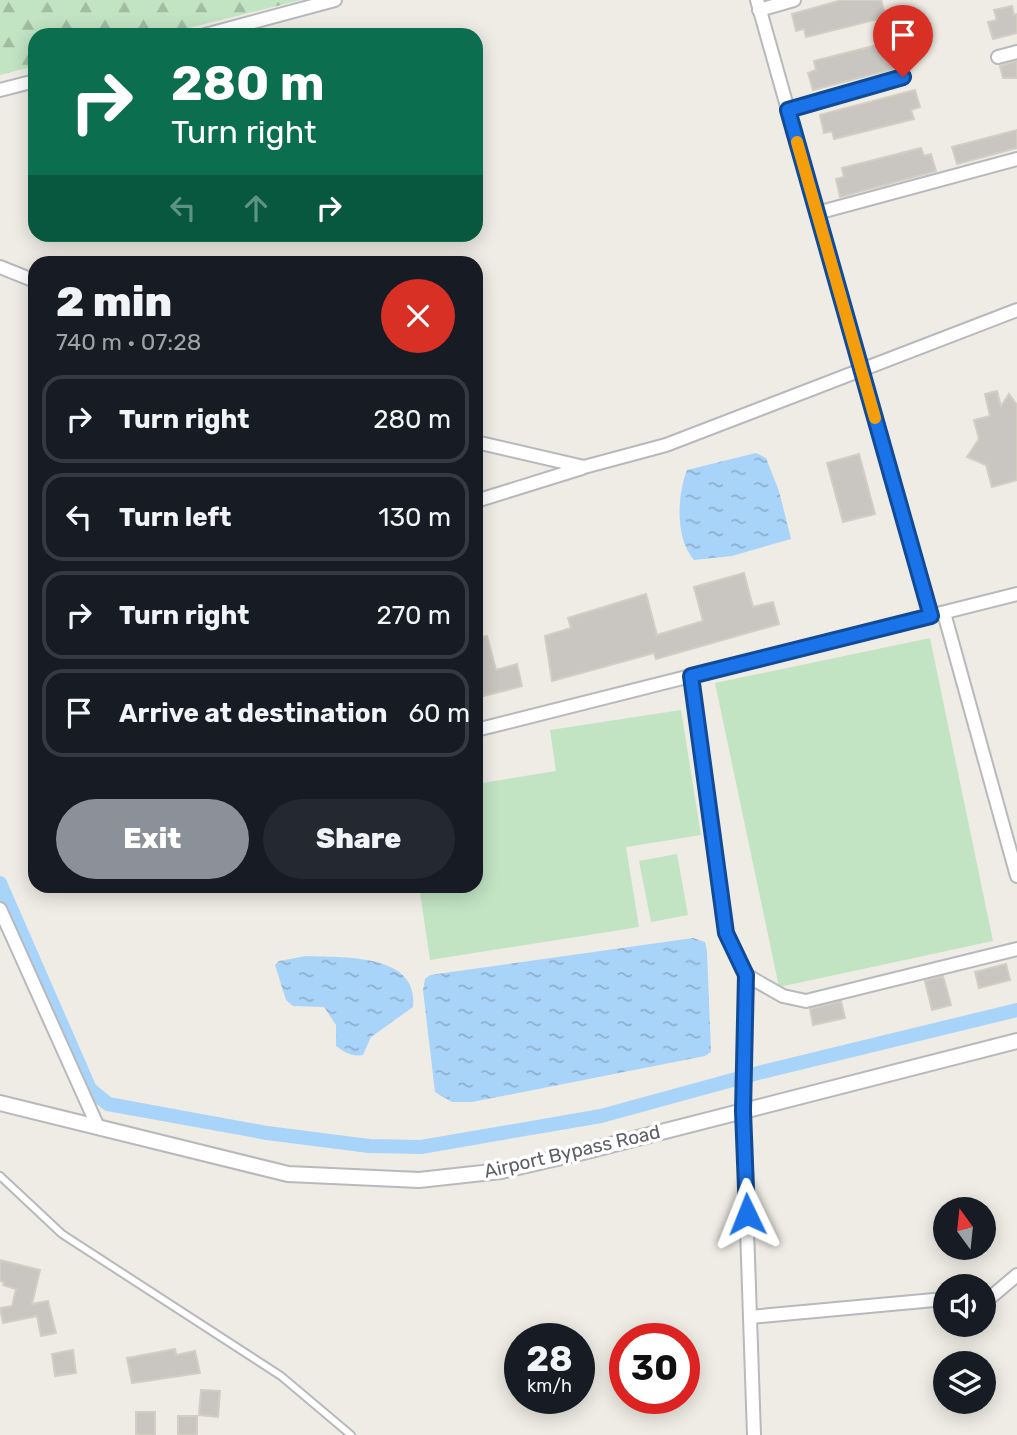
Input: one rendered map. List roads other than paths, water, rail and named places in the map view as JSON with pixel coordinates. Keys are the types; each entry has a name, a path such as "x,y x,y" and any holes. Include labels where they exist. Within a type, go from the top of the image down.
{"street":[{"path":"231,28 335,0"},
{"path":"794,0 758,5 931,616"},
{"path":"998,57 1017,52"},
{"path":"788,110 903,77"},
{"path":"0,90 28,83"},
{"path":"817,213 1017,159"},
{"path":"0,267 28,278"},
{"path":"483,499 666,445 1017,310"},
{"path":"483,444 584,467"},
{"path":"483,728 1017,594"},
{"path":"944,612 1017,876"},
{"path":"691,676 726,933 746,975 743,1111 754,1435"},
{"path":"0,909 98,1127"},
{"path":"746,975 783,996 806,1001 1017,949"},
{"name":"Airport Bypass Road","path":"0,1103 288,1174 419,1180 500,1171 1017,1041"},
{"path":"996,1293 1017,1275"},
{"path":"750,1317 933,1300"}],"lane":[{"path":"0,1176 62,1234 281,1376 351,1435"}],"water":[{"path":"756,453 766,458 779,491 791,539 732,556 694,560 683,541 680,517 681,492 687,470"},
{"path":"693,938 705,942 707,951 711,1052 705,1056 472,1102 452,1102 435,1092 423,990 425,979 430,975"},
{"path":"306,956 357,959 391,967 404,976 412,989 413,1007 371,1037 363,1055 345,1052 336,1046 336,1025 324,1007 293,1006 286,1000 275,965 279,961"}],"waterway":[{"path":"0,883 90,1089 108,1104 267,1133 369,1146 421,1147 601,1116 758,1073 1017,1010"}]}
